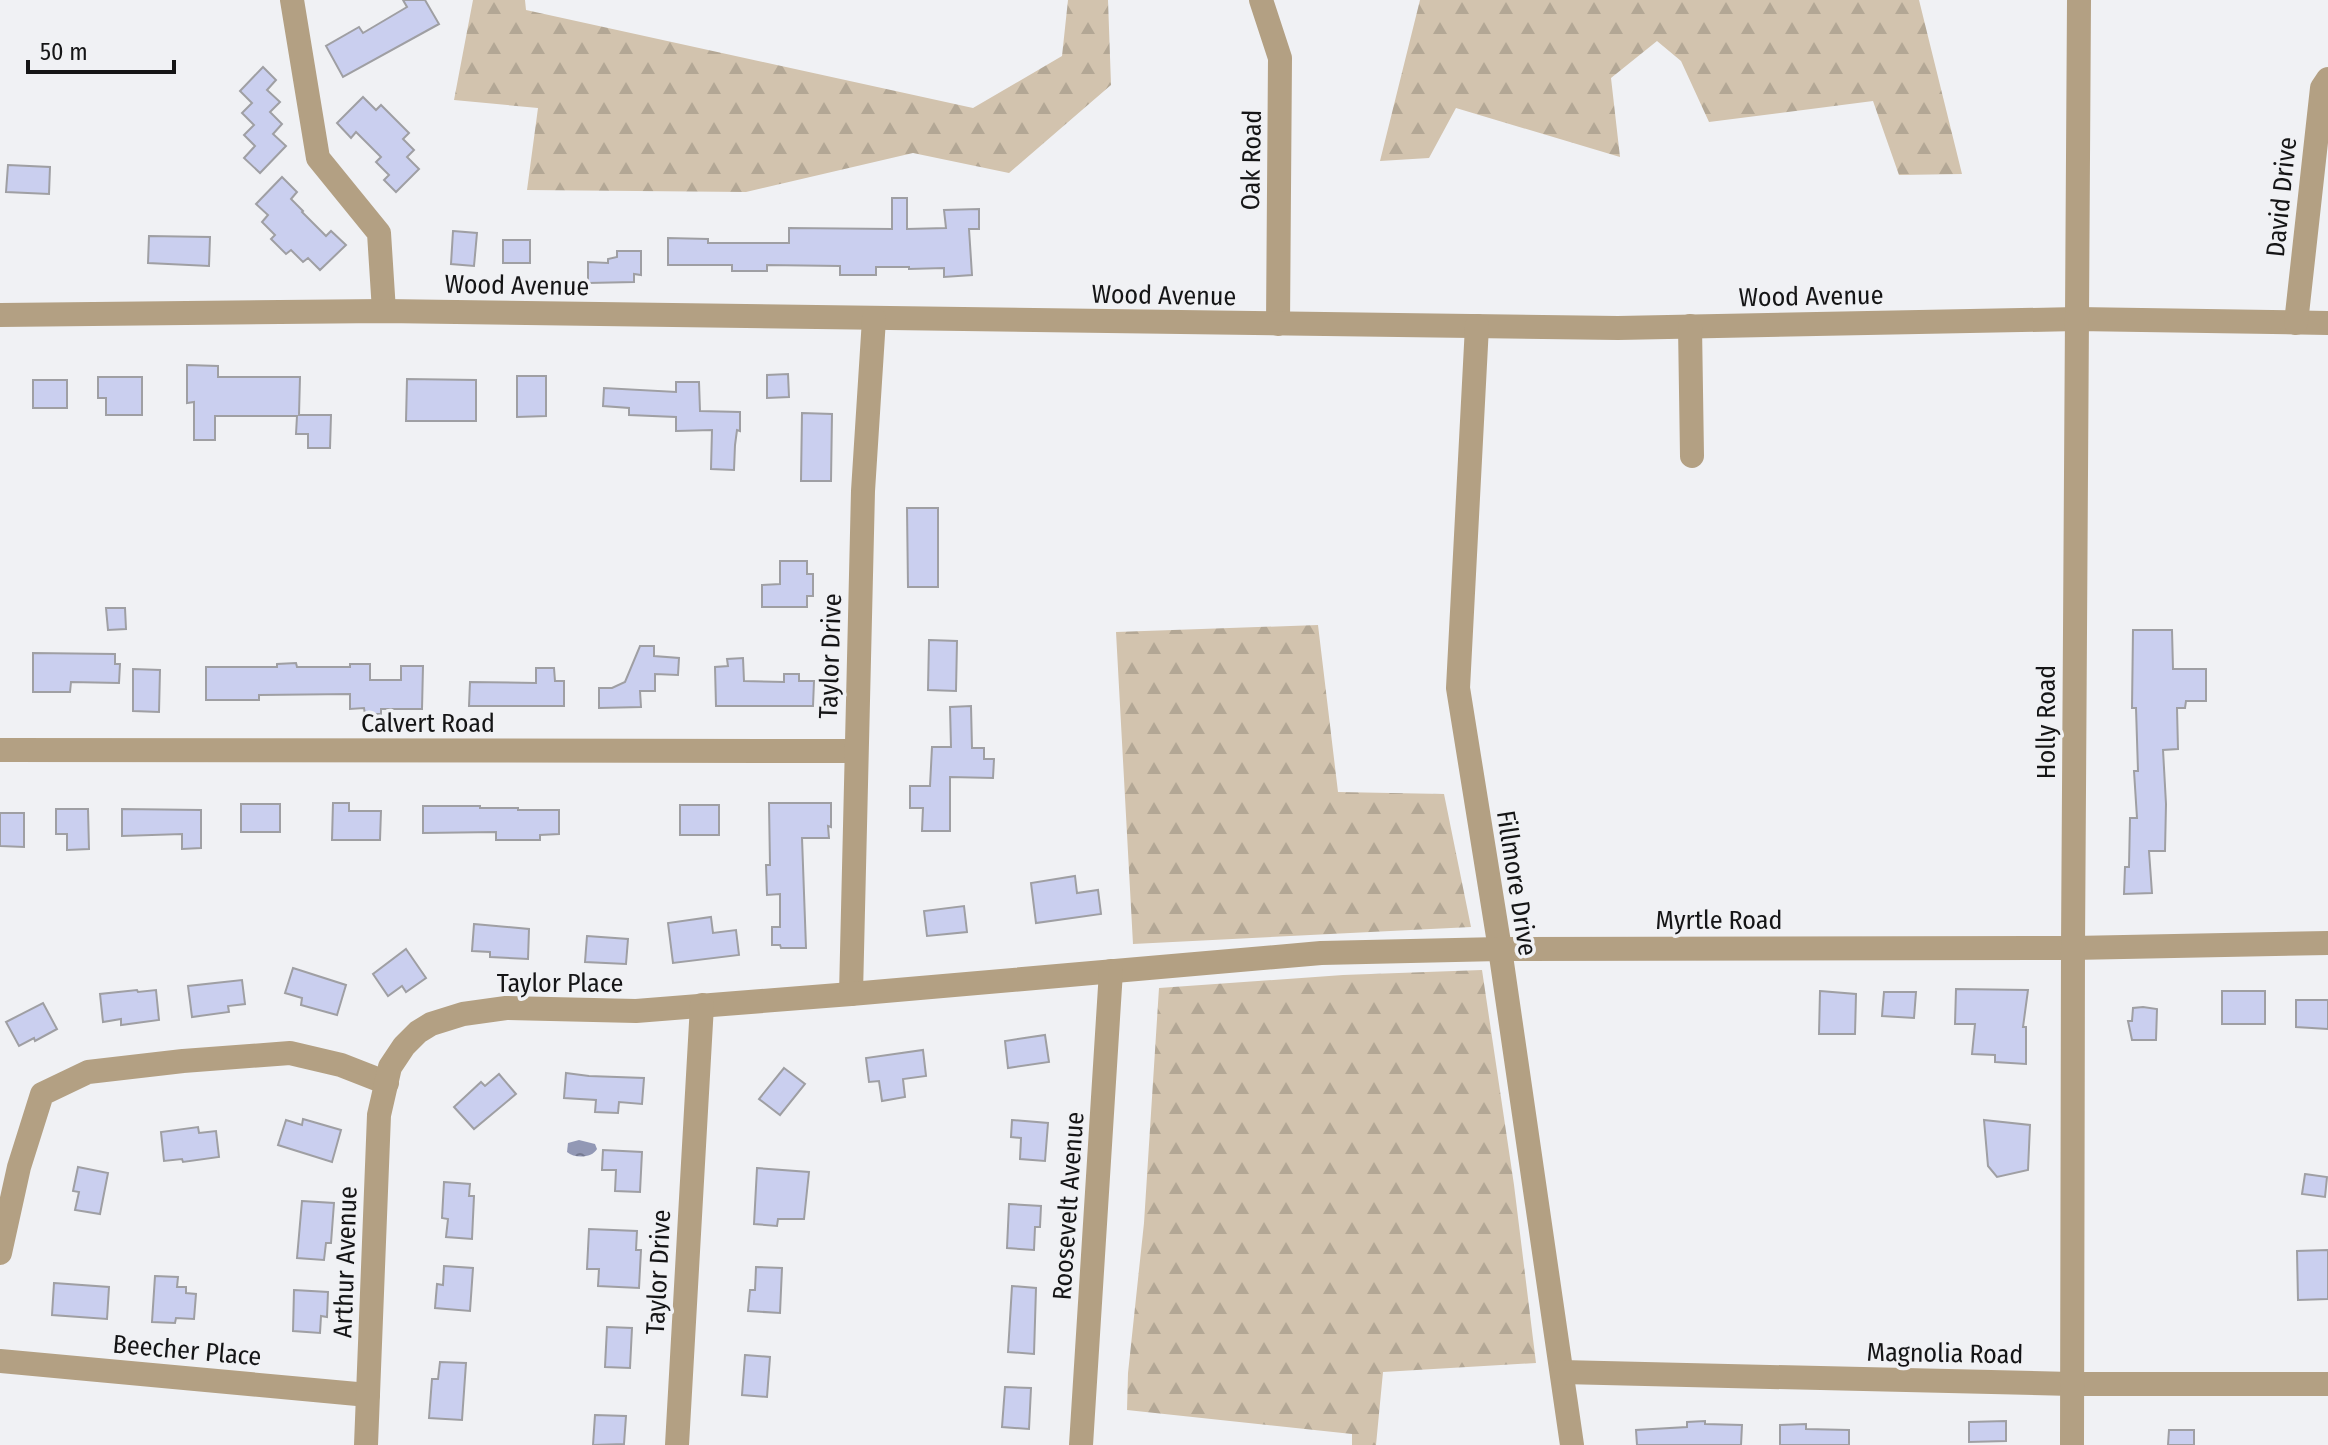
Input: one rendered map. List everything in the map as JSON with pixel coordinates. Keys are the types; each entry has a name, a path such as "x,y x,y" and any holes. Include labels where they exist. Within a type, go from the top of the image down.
{"street":[{"path":"292,0 318,158 379,233 384,311"},
{"name":"Oak Road","path":"1261,0 1280,58 1278,324"},
{"name":"Holly Road","path":"2072,1445 2079,0"},
{"name":"David Drive","path":"2296,323 2322,88 2328,79"},
{"name":"Wood Avenue","path":"0,315 384,311 1477,326 1690,326 2077,319 2328,323"},
{"name":"Taylor Drive","path":"851,994 863,491 874,319"},
{"name":"Fillmore Drive","path":"1477,326 1458,688 1500,949 1572,1445"},
{"path":"1690,326 1692,456"},
{"name":"Calvert Road","path":"0,750 855,751"},
{"name":"Myrtle Road","path":"1111,971 1321,953 1500,949 2073,948 2328,943"},
{"name":"Taylor Place","path":"387,1083 390,1067 418,1032 431,1024 463,1014 506,1008 636,1011 1111,971"},
{"name":"Roosevelt Avenue","path":"1081,1445 1111,971"},
{"name":"Taylor Drive","path":"677,1445 702,1005"},
{"path":"0,1253 19,1167 42,1094 88,1072 290,1053 341,1065 387,1083"},
{"name":"Arthur Avenue","path":"366,1445 379,1115 387,1083"},
{"name":"Beecher Place","path":"0,1361 368,1395"},
{"name":"Magnolia Road","path":"1562,1372 2072,1384 2328,1384"}],"green space":[{"path":"473,0 525,0 526,10 973,108 1062,56 1068,0 1108,0 1111,85 1009,173 913,153 746,192 527,190 538,108 454,100"},
{"path":"1420,0 1919,0 1962,174 1899,175 1873,101 1709,122 1681,61 1657,41 1611,78 1620,157 1456,108 1429,158 1380,161"},
{"path":"1318,625 1338,792 1444,794 1471,927 1133,944 1116,632"},
{"path":"1482,970 1514,1185 1536,1363 1383,1372 1376,1445 1352,1445 1352,1434 1127,1410 1144,1223 1159,988 1343,975"}],"water":[{"path":"579,1140 595,1144 597,1149 583,1156 567,1152 568,1143"}],"building":[{"path":"403,0 425,0 439,24 343,77 326,46 359,27 363,33 407,7"},
{"path":"263,67 276,80 267,90 280,102 270,112 282,124 273,134 286,146 260,173 244,158 255,146 244,135 254,125 242,113 252,103 240,91"},
{"path":"363,97 376,110 381,105 409,133 403,139 414,150 407,157 419,169 396,192 384,180 389,175 376,162 381,157 356,132 351,138 337,123"},
{"path":"8,165 50,167 49,194 6,192"},
{"path":"282,177 297,192 291,199 302,212 326,236 331,231 346,245 320,270 308,258 303,262 291,250 286,254 271,239 275,235 262,222 268,215 256,204"},
{"path":"892,198 907,198 907,229 946,228 944,210 979,209 979,229 969,229 972,275 944,277 944,268 876,267 876,275 840,275 840,266 767,265 767,271 732,271 732,265 668,265 668,238 708,239 708,243 789,243 789,228 892,229"},
{"path":"453,231 477,233 474,266 451,264"},
{"path":"149,236 210,237 209,266 148,263"},
{"path":"503,240 530,240 530,263 503,263"},
{"path":"617,251 641,251 641,275 634,274 634,282 588,283 588,262 608,263 608,259 617,257"},
{"path":"187,365 218,366 218,377 300,377 299,415 331,415 330,448 308,448 308,434 296,434 297,416 215,416 215,440 194,440 194,402 187,403"},
{"path":"788,374 789,397 767,398 767,375"},
{"path":"517,376 546,376 546,416 517,417"},
{"path":"98,377 142,377 142,415 106,415 106,398 98,398"},
{"path":"407,379 476,380 476,421 406,421"},
{"path":"33,380 67,380 67,408 33,408"},
{"path":"676,382 699,382 700,411 740,412 734,470 711,469 712,430 676,431 676,417 629,415 629,408 603,406 604,388 676,392"},
{"path":"802,413 832,414 831,481 801,481"},
{"path":"907,508 938,508 938,587 908,587"},
{"path":"780,561 807,561 807,574 813,574 813,596 807,596 807,607 762,607 762,585 780,584"},
{"path":"106,608 125,608 126,629 108,630"},
{"path":"2133,630 2172,630 2173,669 2206,669 2206,701 2186,701 2185,708 2177,708 2178,749 2163,750 2165,851 2149,851 2152,893 2124,894 2125,867 2129,867 2130,818 2137,818 2134,771 2138,771 2136,708 2132,708"},
{"path":"929,640 957,641 956,691 928,690"},
{"path":"640,646 654,646 654,656 679,658 678,675 655,674 655,691 640,691 641,707 599,708 599,688 612,688 625,682"},
{"path":"33,653 115,654 115,664 120,664 119,683 71,682 70,692 33,692"},
{"path":"743,658 744,681 784,682 784,674 799,674 799,681 814,681 813,706 716,706 715,667 728,666 727,659"},
{"path":"296,663 297,667 370,664 370,680 401,680 401,666 423,666 422,709 381,709 381,714 365,714 364,708 350,709 350,694 259,695 259,700 206,700 206,667 277,667 277,664"},
{"path":"536,668 554,668 555,681 564,681 564,706 469,706 470,682 536,683"},
{"path":"133,669 160,670 159,712 133,711"},
{"path":"971,706 972,748 984,748 984,759 994,759 993,778 950,777 950,831 922,831 923,808 910,808 910,786 930,786 932,747 951,747 950,707"},
{"path":"333,803 349,803 349,811 381,811 380,840 332,840"},
{"path":"769,803 831,803 829,838 802,838 806,948 772,945 772,927 780,927 780,894 767,895"},
{"path":"241,804 280,804 280,832 241,832"},
{"path":"680,805 719,805 719,835 680,835"},
{"path":"423,806 559,810 559,834 540,835 540,840 496,840 496,832 423,833"},
{"path":"56,809 88,809 89,849 67,850 67,834 56,834"},
{"path":"122,809 201,810 201,848 182,849 182,834 122,836"},
{"path":"0,813 24,813 24,847 0,846"},
{"path":"1075,876 1077,893 1098,890 1101,914 1036,923 1031,883"},
{"path":"964,906 967,932 927,936 924,911"},
{"path":"711,917 713,933 736,930 739,955 673,963 668,923"},
{"path":"474,924 529,929 528,959 490,957 490,952 472,951"},
{"path":"587,936 628,939 626,964 585,962"},
{"path":"406,949 426,978 406,992 402,986 388,996 373,974"},
{"path":"293,968 346,985 337,1015 301,1005 302,998 285,993"},
{"path":"242,980 245,1004 228,1006 229,1012 192,1017 188,986"},
{"path":"1956,989 2028,990 2023,1027 2026,1027 2026,1064 1995,1062 1995,1055 1972,1054 1975,1024 1955,1024"},
{"path":"156,990 159,1020 121,1025 121,1019 103,1022 100,994"},
{"path":"1820,991 1856,994 1855,1034 1819,1034"},
{"path":"2222,991 2265,991 2265,1024 2222,1024"},
{"path":"1884,992 1916,992 1914,1018 1882,1016"},
{"path":"2296,1000 2328,1000 2328,1029 2296,1027"},
{"path":"43,1003 57,1029 19,1046 6,1022"},
{"path":"2133,1008 2157,1009 2156,1040 2132,1040 2128,1021 2132,1021"},
{"path":"1045,1035 1049,1062 1008,1068 1005,1041"},
{"path":"923,1050 926,1076 903,1079 905,1097 882,1101 879,1081 869,1082 866,1058"},
{"path":"784,1068 805,1084 780,1115 759,1099"},
{"path":"566,1073 644,1078 642,1104 619,1102 618,1113 595,1112 596,1100 564,1098"},
{"path":"499,1074 516,1094 474,1129 454,1107 481,1082 485,1086"},
{"path":"303,1119 341,1130 332,1162 278,1145 286,1120 302,1125"},
{"path":"1012,1120 1048,1123 1045,1161 1020,1159 1021,1138 1011,1137"},
{"path":"1984,1120 2030,1125 2028,1170 1997,1177 1988,1166"},
{"path":"198,1127 199,1133 216,1131 219,1157 164,1161 161,1132"},
{"path":"603,1150 642,1152 640,1192 615,1191 616,1170 602,1170"},
{"path":"78,1167 108,1173 100,1214 75,1210 79,1192 73,1191"},
{"path":"757,1168 809,1172 804,1219 778,1219 777,1226 754,1224"},
{"path":"2305,1174 2327,1177 2325,1197 2302,1194"},
{"path":"444,1182 470,1184 469,1196 474,1196 472,1239 446,1237 448,1219 442,1218"},
{"path":"302,1201 334,1203 331,1243 326,1243 324,1260 297,1258"},
{"path":"1009,1204 1041,1206 1040,1227 1035,1227 1034,1250 1007,1248"},
{"path":"589,1229 637,1231 636,1250 641,1250 639,1288 598,1286 599,1269 587,1269"},
{"path":"2328,1250 2328,1299 2298,1300 2297,1251"},
{"path":"444,1266 473,1268 470,1311 435,1308 437,1284 443,1285"},
{"path":"756,1267 782,1268 780,1313 748,1311 750,1290 755,1290"},
{"path":"155,1276 178,1277 177,1287 186,1287 186,1293 196,1294 194,1319 176,1318 175,1323 152,1322"},
{"path":"54,1283 109,1287 107,1319 52,1315"},
{"path":"1012,1286 1036,1288 1034,1354 1008,1352"},
{"path":"294,1290 328,1292 327,1317 321,1316 320,1333 293,1331"},
{"path":"607,1327 632,1328 630,1368 605,1367"},
{"path":"745,1355 770,1357 767,1397 742,1395"},
{"path":"440,1362 466,1363 462,1420 429,1418 432,1379 438,1379"},
{"path":"1005,1387 1031,1388 1029,1429 1002,1427"},
{"path":"595,1415 626,1416 624,1444 593,1445"},
{"path":"1705,1421 1705,1424 1742,1425 1741,1445 1637,1445 1636,1430 1687,1427 1687,1422"},
{"path":"2006,1421 2006,1441 1969,1442 1969,1422"},
{"path":"1806,1424 1806,1429 1849,1430 1849,1445 1780,1445 1780,1425"},
{"path":"2169,1430 2194,1430 2194,1445 2168,1445"}]}
